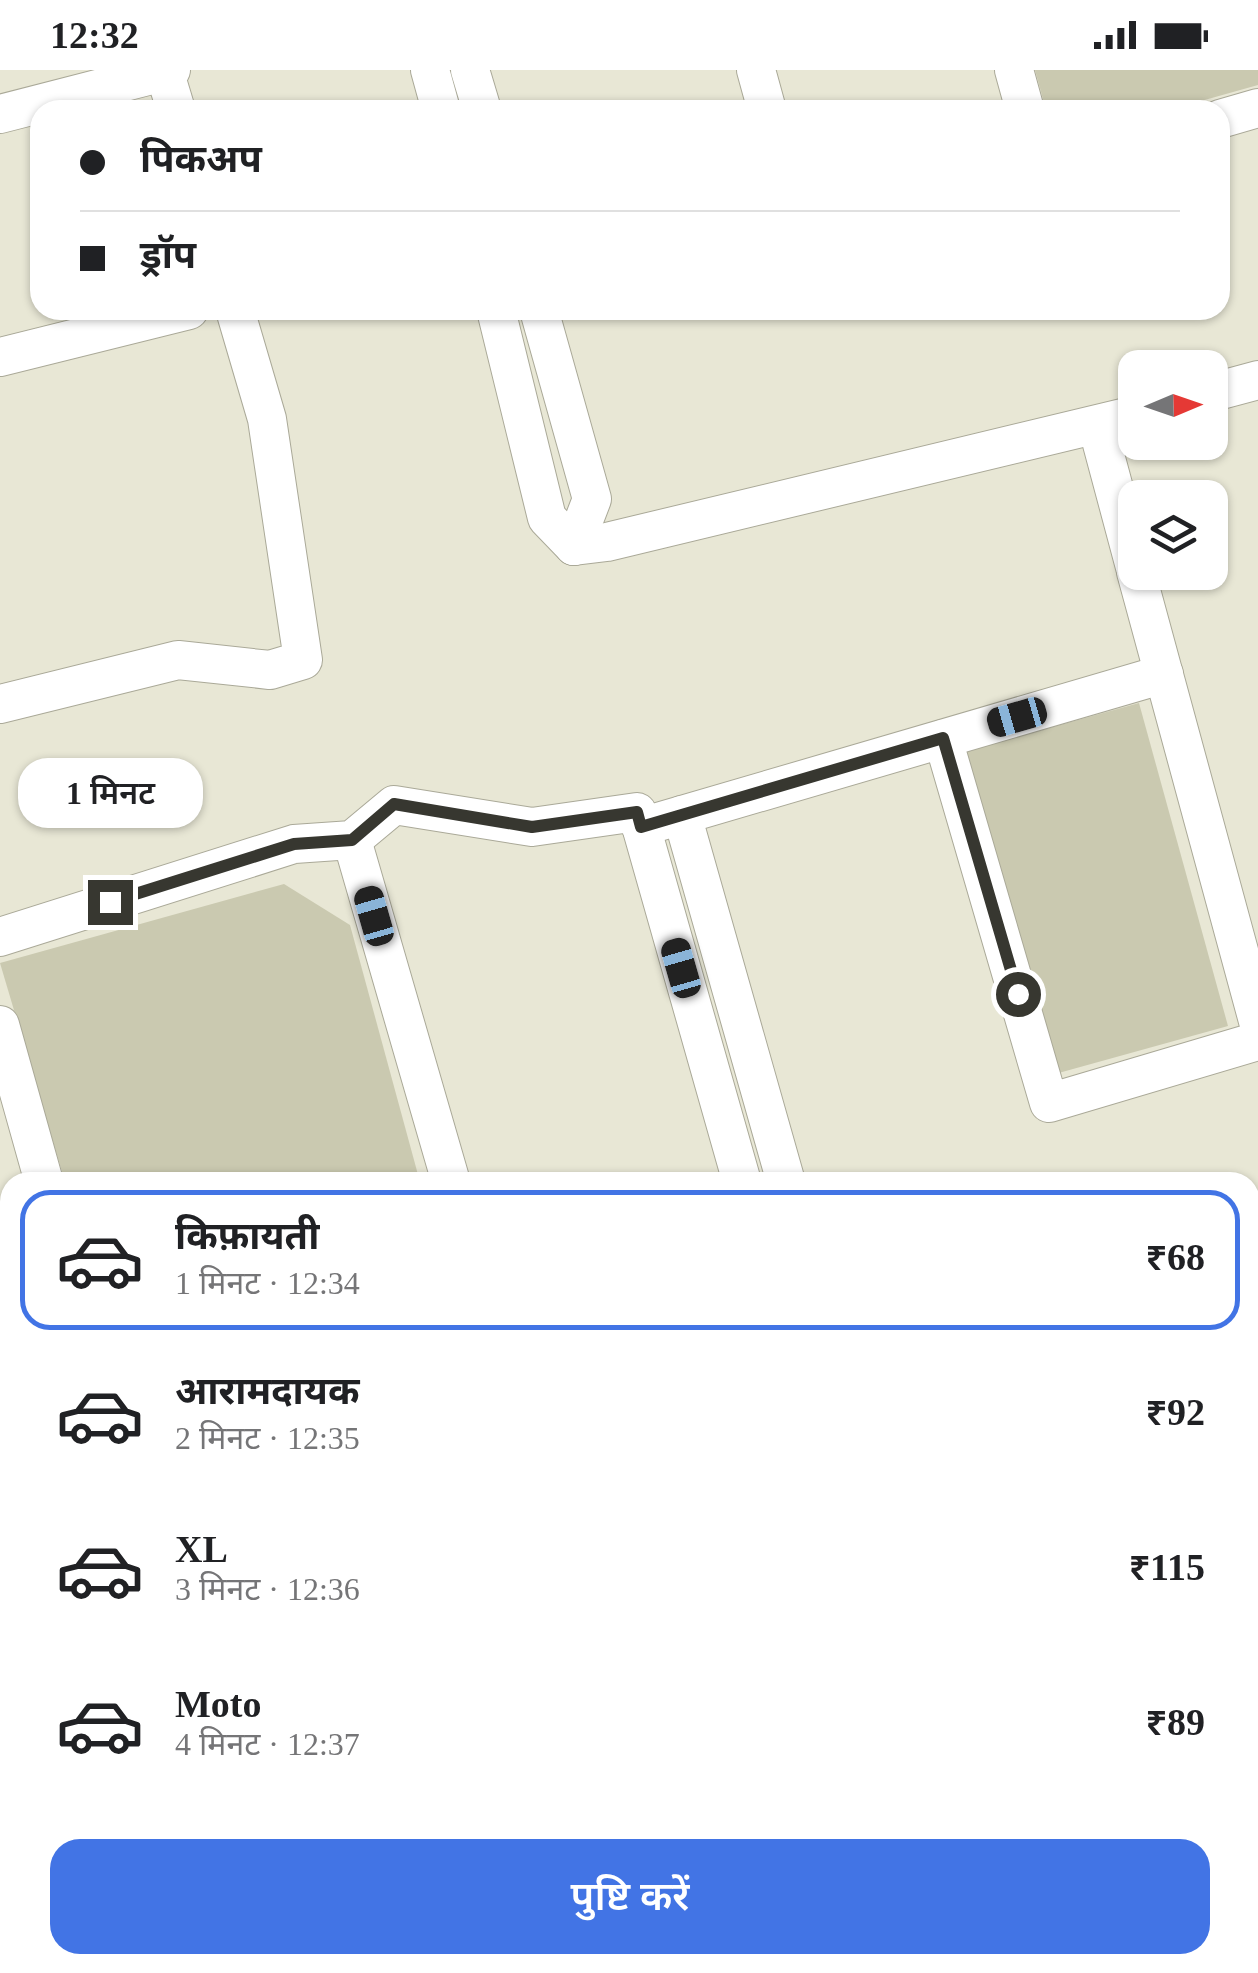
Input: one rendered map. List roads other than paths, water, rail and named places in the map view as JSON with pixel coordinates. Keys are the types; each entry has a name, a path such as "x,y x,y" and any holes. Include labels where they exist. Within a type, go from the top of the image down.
{"street":[{"path":"53,100 167,70 174,100"},
{"path":"430,70 438,100"},
{"path":"470,70 479,100"},
{"path":"756,70 764,100"},
{"path":"1014,70 1022,100"},
{"path":"0,114 30,106"},
{"path":"1230,116 1258,108"},
{"path":"0,357 149,320"},
{"path":"0,704 178,660 270,670 304,660 267,420 238,320"},
{"path":"498,320 547,518 574,546"},
{"path":"542,320 592,498 574,546"},
{"path":"1228,388 1258,380"},
{"path":"574,546 607,542 1118,419"},
{"path":"1097,426 1118,504"},
{"path":"1141,590 1258,1021"},
{"path":"0,938 294,844 352,840 394,804 532,827 682,815 1164,674"},
{"path":"943,738 1049,1103 1258,1041"},
{"path":"682,815 782,1172"},
{"path":"639,820 734,1172"},
{"path":"352,840 448,1172"},
{"path":"0,1025 41,1172"}]}
